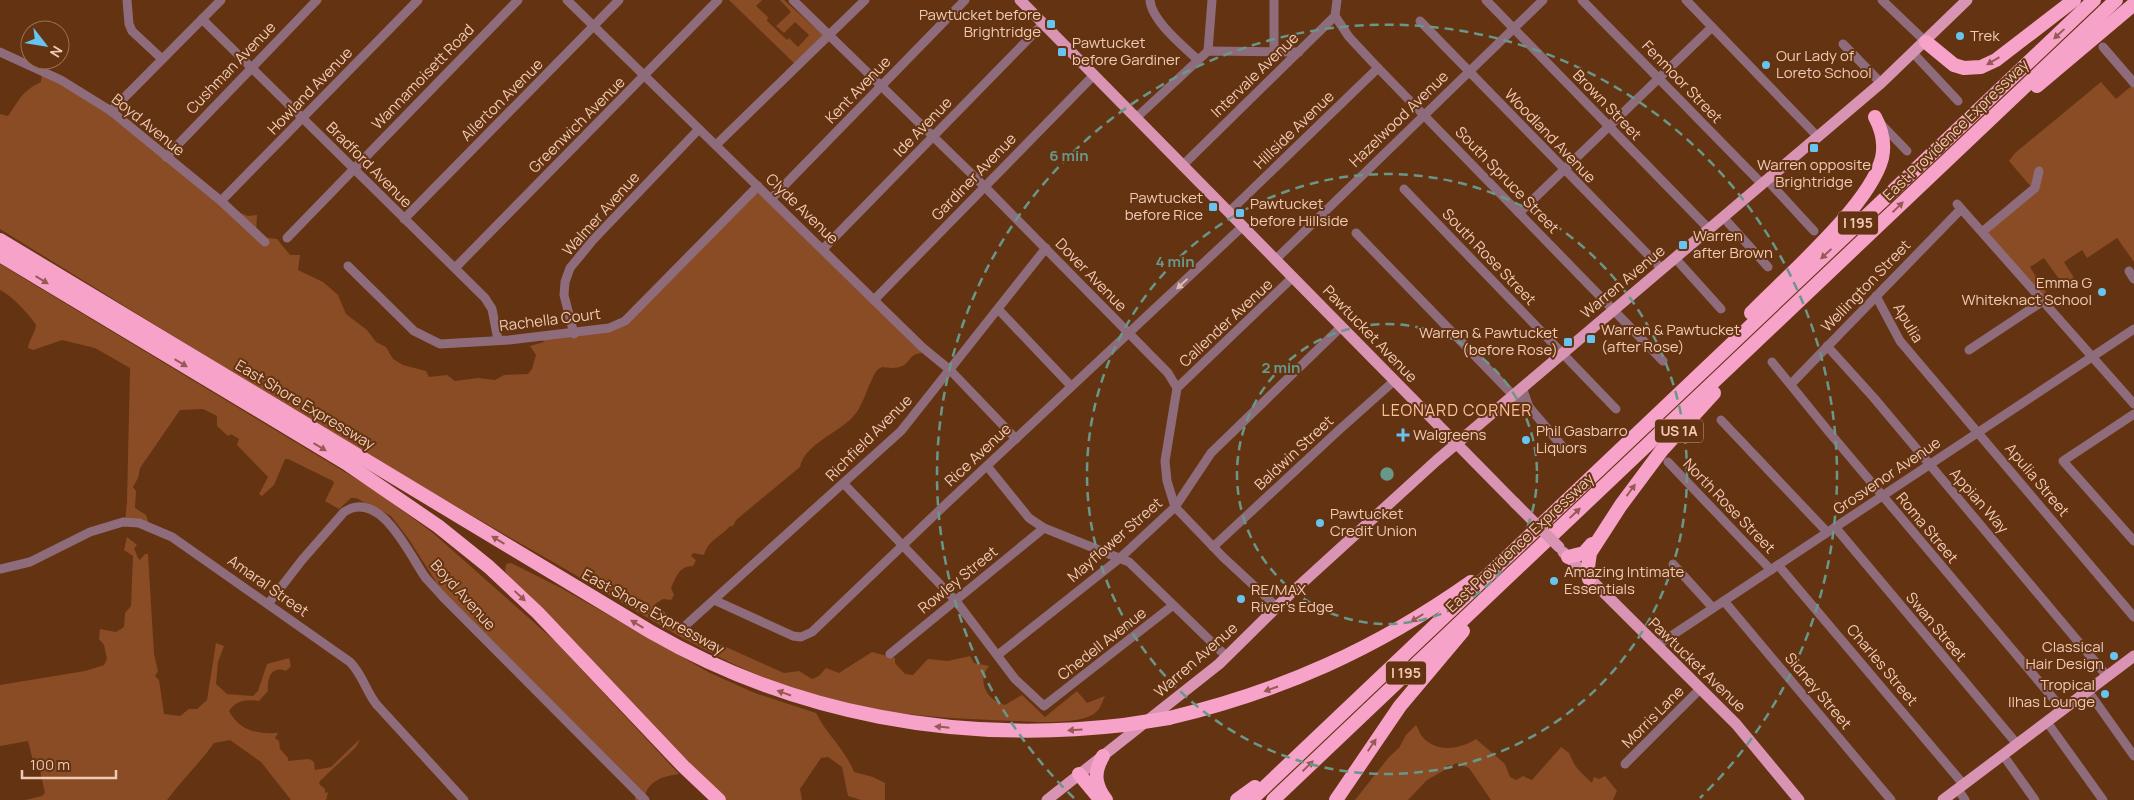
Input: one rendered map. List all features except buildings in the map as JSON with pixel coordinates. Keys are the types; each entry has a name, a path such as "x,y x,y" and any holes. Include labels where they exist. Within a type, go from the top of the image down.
{"highway":[{"path":"1926,42 1954,65 1964,68 1981,68 1996,60 2074,0"},
{"name":"East Providence Expressway","path":"1250,800 2094,0"},
{"name":"East Providence Expressway","path":"1273,800 2116,0"},
{"path":"1992,118 2057,71 2134,4"},
{"path":"1623,447 1834,229 1853,207 1872,178 1882,157 1882,134 1875,117"},
{"name":"East Shore Expressway","path":"0,240 670,644 727,671 819,704 863,715 919,724 1014,732 1060,731 1124,725 1169,718 1267,690 1347,657 1418,618 1514,550"},
{"name":"East Shore Expressway","path":"0,255 346,463 438,526 489,568 538,613 676,759 719,800"},
{"name":"US 1A","path":"1589,579 1589,556 1606,527 1662,450 1800,301"},
{"path":"1563,552 1584,553 1606,527"},
{"path":"1336,800 1381,732 1423,676 1540,547"},
{"path":"1103,756 1097,768 1096,781 1106,800"},
{"path":"1236,800 1296,757"},
{"path":"1079,774 1101,800"}],"main road":[{"name":"Pawtucket Avenue","path":"1022,1 1589,579 1755,744 1799,800"},
{"name":"Warren Avenue","path":"1047,800 1227,656 1277,607 1457,443 1860,102 1914,54 1965,1"},
{"path":"1860,102 1875,117"},
{"path":"1943,800 2134,656"}],"street":[{"path":"127,0 128,24 162,59"},
{"path":"112,111 221,0"},
{"name":"Cushman Avenue","path":"166,156 317,0"},
{"name":"Howland Avenue","path":"221,201 418,0"},
{"name":"Wannamoisett Road","path":"287,238 518,0"},
{"name":"Clyde Avenue","path":"567,0 874,300 950,370 1016,439"},
{"name":"Allerton Avenue","path":"404,219 619,0"},
{"name":"Greenwich Avenue","path":"455,268 718,0"},
{"name":"Dover Avenue","path":"793,0 1046,248 1128,334 1168,372 1178,388"},
{"path":"716,145 865,0"},
{"name":"Kent Avenue","path":"771,199 965,0"},
{"path":"1150,0 1150,10 1175,39 1198,60"},
{"path":"1208,51 1212,0"},
{"path":"1274,0 1274,52"},
{"path":"1335,16 1337,0"},
{"name":"Brown Street","path":"1486,0 1709,229"},
{"name":"Hazelwood Avenue","path":"1275,260 1543,0"},
{"name":"Fenmoor Street","path":"1582,0 1658,78 1814,231"},
{"path":"1686,0 1818,137"},
{"path":"1882,0 1926,42"},
{"name":"Intervale Avenue","path":"1182,166 1335,16"},
{"name":"South Spruce Street","path":"1335,16 1349,37 1378,68 1663,361"},
{"name":"Bradford Avenue","path":"202,20 485,298 492,309 498,340"},
{"name":"Woodland Avenue","path":"1420,21 1662,269"},
{"name":"Ide Avenue","path":"822,249 1043,24"},
{"path":"1519,213 1712,27"},
{"path":"1843,44 1881,83"},
{"path":"2103,47 2134,83"},
{"path":"1136,118 1208,51 1299,52"},
{"name":"Boyd Avenue","path":"0,52 48,73 112,111 221,201 265,242"},
{"path":"1914,54 1958,101"},
{"name":"Hillside Avenue","path":"1229,212 1378,68"},
{"name":"Gardiner Avenue","path":"874,300 1094,75"},
{"path":"1875,117 1907,151"},
{"name":"Walmer Avenue","path":"574,334 564,295 565,282 570,268 593,240 699,129"},
{"path":"2039,171 2035,188 1982,232 2134,404"},
{"name":"Rachella Court","path":"348,266 404,322 432,341 450,345 574,334 609,328 624,321 758,186"},
{"name":"South Rose Street","path":"1404,189 1616,409"},
{"name":"Wellington Street","path":"1791,384 1959,206 1982,232"},
{"path":"1724,217 1768,267"},
{"name":"Rice Avenue","path":"714,600 792,636 801,638 812,632 1243,226"},
{"path":"1356,233 1518,391 1562,446"},
{"name":"Richfield Avenue","path":"687,624 901,431 1046,248"},
{"path":"1675,258 1721,309"},
{"name":"Callender Avenue","path":"1178,388 1293,278"},
{"name":"Apulia","path":"1876,296 1900,341 1918,363"},
{"path":"1969,350 2042,301"},
{"path":"998,309 1071,386"},
{"name":"Mayflower Street","path":"999,654 1120,558 1175,507 1211,453 1341,327"},
{"name":"Grosvenor Avenue","path":"1656,646 2134,329"},
{"name":"Appian Way","path":"1827,346 2108,676"},
{"name":"Roma Street","path":"1772,362 1828,432 2063,710"},
{"name":"Apulia Street","path":"1918,363 2134,617"},
{"name":"Baldwin Street","path":"1213,547 1394,381"},
{"path":"1178,388 1165,461 1167,481 1175,507 1213,547 1277,607"},
{"path":"2134,414 2063,461 2134,541"},
{"name":"Swan Street","path":"1721,420 1831,530 2017,744"},
{"name":"North Rose Street","path":"1668,462 1774,567"},
{"path":"987,466 1029,518 1044,528 1129,562 1172,606 1227,656"},
{"path":"844,484 956,601 999,654"},
{"name":"Boyd Avenue","path":"268,604 302,560 344,512 351,507 360,506 370,509 390,524 425,576 443,598 644,800"},
{"name":"Amaral Street","path":"0,570 30,562 90,532 123,522 139,524 172,537 350,662 358,670 370,697 464,800"},
{"name":"Rowley Street","path":"890,654 1044,528"},
{"path":"1673,564 1713,608"},
{"name":"Charles Street","path":"1774,567 1961,787 1965,800"},
{"name":"Sidney Street","path":"1724,601 1891,800"},
{"name":"Chedell Avenue","path":"999,654 1030,695 1044,706 1172,606"},
{"name":"Morris Lane","path":"1625,764 1700,689"},
{"path":"2088,691 2134,756"},
{"path":"2047,722 2103,800"},
{"path":"2003,755 2035,800"}],"shaded area":[{"path":"729,0 762,0 756,6 768,17 767,21 787,40 789,38 798,47 809,35 795,22 784,33 776,26 791,12 780,0 784,0 823,35 795,64"},
{"path":"42,72 68,84 238,212 248,216 257,215 256,232 262,237 277,239 290,255 300,255 298,270 323,282 338,295 346,314 367,330 376,342 386,347 393,359 403,365 426,371 429,377 447,375 455,381 478,378 495,380 504,375 528,374 532,369 536,355 530,346 544,342 542,339 625,324 756,189 922,353 912,356 900,367 882,367 877,370 860,408 852,418 814,446 807,453 800,467 712,542 704,555 693,553 691,556 696,560 693,566 684,568 676,576 671,588 674,595 671,600 663,599 655,604 683,628 784,673 799,671 812,679 819,676 826,668 839,673 872,652 895,658 895,663 905,674 913,675 928,659 948,661 970,656 974,663 989,666 983,678 985,690 999,703 1005,705 1022,695 1045,717 1077,691 1087,703 1105,696 1100,707 1090,716 1081,719 1035,722 898,713 812,695 752,672 692,643 408,478 0,229 0,114 8,116 25,92 41,82"},
{"path":"2101,82 2116,99 2134,84 2134,262 2117,238 2087,258 2082,250 2064,262 2074,278 2064,286 2044,258 2030,267 2046,292 2040,298 1982,232 2033,189 2009,161 2015,153"},
{"path":"0,264 373,489 433,533 555,641 679,774 667,776 656,781 648,788 645,800 635,800 635,796 447,599 408,538 391,516 356,498 351,498 339,509 325,501 334,483 333,481 288,459 285,459 274,485 262,496 259,494 268,477 237,445 239,439 231,434 228,436 217,426 217,416 203,409 180,410 140,468 138,478 133,487 136,491 135,508 146,515 149,524 125,522 130,368 95,348 62,340 33,350 28,348 36,325 20,305 0,290"},
{"path":"127,537 137,545 134,548 140,560 145,554 148,554 154,654 158,671 155,676 159,680 164,714 180,716 189,709 197,709 207,700 216,643 224,646 218,662 216,684 227,694 253,696 258,691 267,664 289,658 291,666 286,671 273,671 269,677 268,691 259,701 242,701 229,711 238,723 249,730 263,733 278,733 275,738 279,741 280,749 288,758 288,761 309,759 314,762 315,770 331,767 360,739 356,747 320,781 319,784 325,789 325,793 328,792 326,800 291,800 261,762 230,740 214,743 167,800 25,800 42,796 45,793 39,766 34,765 28,741 0,746 0,685 85,671 104,665 107,659 104,645 99,639 100,629 116,632 124,627 125,613 131,606 133,556 124,550"},
{"path":"511,563 561,588 710,673 755,693 816,713 846,756 854,772 873,777 885,783 885,800 861,800 848,796 842,767 828,757 821,758 800,789 802,800 726,800 516,585 505,571 506,564"},
{"path":"1416,725 1426,741 1440,747 1462,746 1476,739 1505,764 1510,777 1516,780 1523,776 1532,780 1561,747 1569,753 1576,767 1592,783 1594,777 1599,779 1605,776 1617,791 1613,800 1491,800 1469,768 1456,763 1452,766 1448,765 1443,771 1427,780 1408,800 1355,800"}],"place":[{"name":"Pawtucket before Brightridge","path":"1051,24"},
{"name":"Trek","path":"1960,36"},
{"name":"Pawtucket before Gardiner","path":"1062,52"},
{"name":"Our Lady of Loreto School","path":"1766,65"},
{"name":"Warren opposite Brightridge","path":"1814,148"},
{"name":"Pawtucket before Rice","path":"1213,207"},
{"name":"Pawtucket before Hillside","path":"1240,213"},
{"name":"Warren after Brown","path":"1683,245"},
{"name":"Emma G Whiteknact School","path":"2102,292"},
{"name":"Warren & Pawtucket (after Rose)","path":"1591,339"},
{"name":"Warren & Pawtucket (before Rose)","path":"1568,342"},
{"name":"Walgreens","path":"1403,435"},
{"name":"Phil Gasbarro Liquors","path":"1526,440"},
{"name":"Pawtucket Credit Union","path":"1320,523"},
{"name":"Amazing Intimate Essentials","path":"1554,581"},
{"name":"RE/MAX River's Edge","path":"1241,599"},
{"name":"Classical Hair Design","path":"2114,656"},
{"name":"Tropical Ilhas Lounge","path":"2105,694"}],"district":[{"name":"LEONARD CORNER","path":"1457,410"}]}
